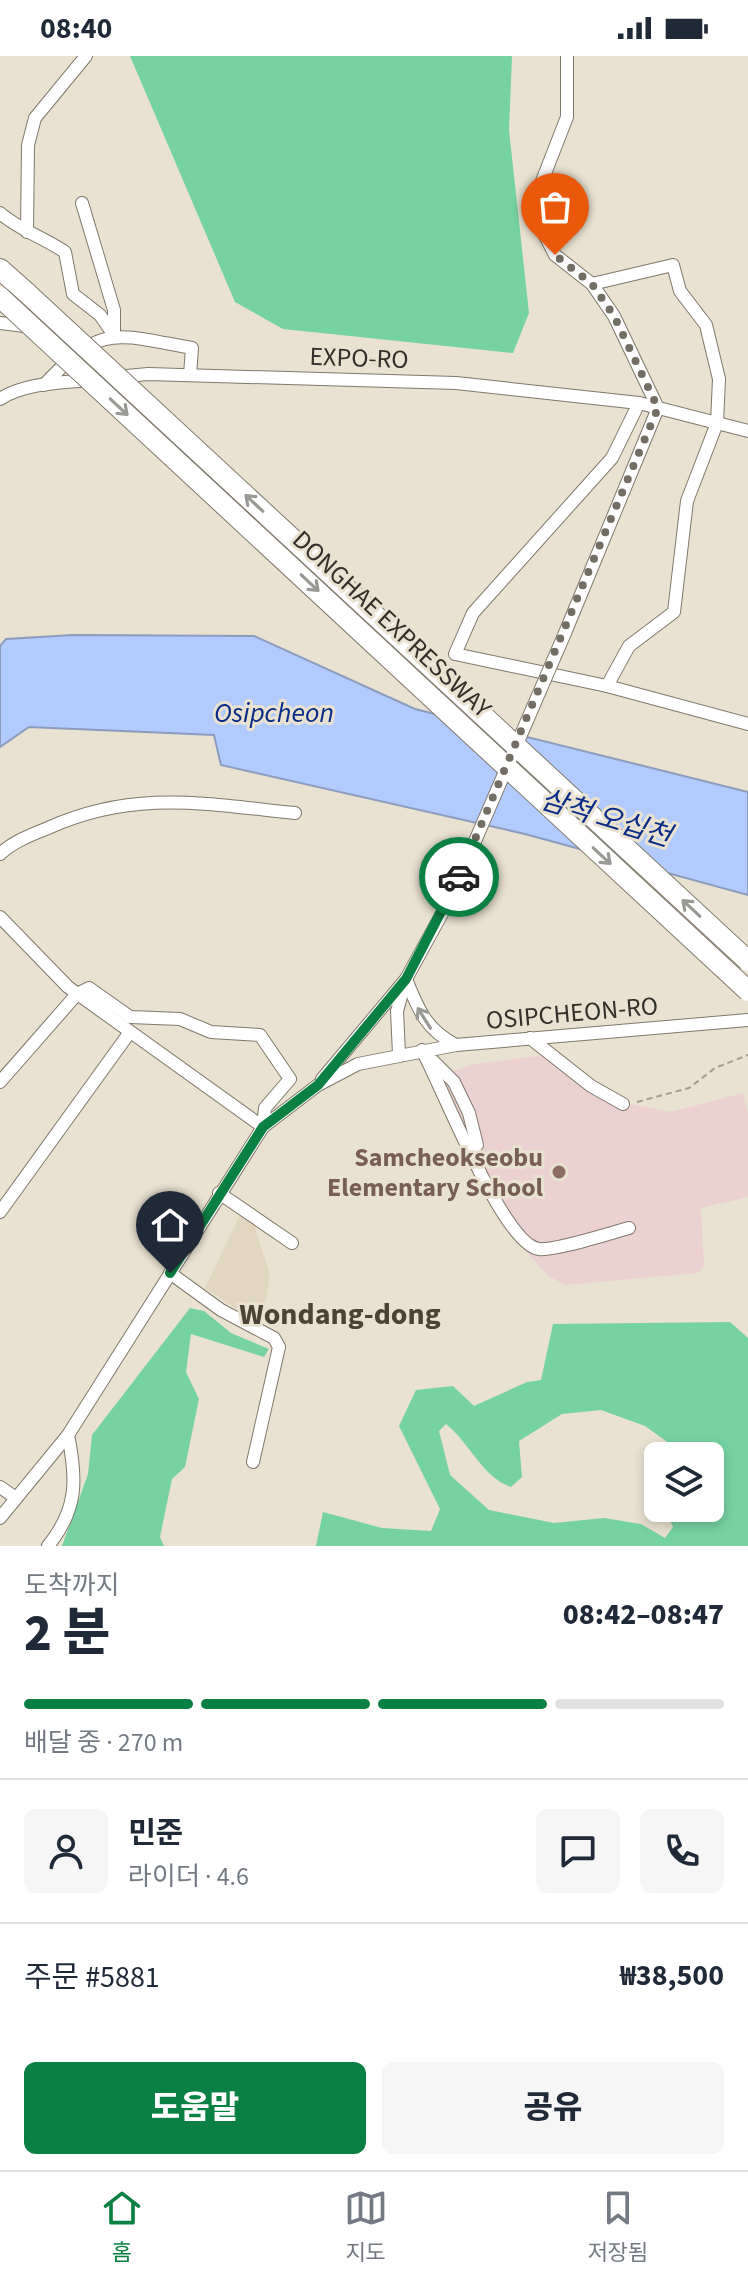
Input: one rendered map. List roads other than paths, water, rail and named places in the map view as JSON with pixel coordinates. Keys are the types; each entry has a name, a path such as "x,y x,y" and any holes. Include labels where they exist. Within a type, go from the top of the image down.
{"highway":[{"name":"DONGHAE EXPRESSWAY","path":"0,269 748,961"},
{"name":"DONGHAE EXPRESSWAY","path":"0,297 748,991"}],"street":[{"path":"27,232 28,145 35,118 86,56"},
{"path":"318,1085 406,979 450,899 658,408 630,344 592,284 555,255 539,224 537,194 567,117 567,56"},
{"path":"82,203 114,310 114,335"},
{"path":"0,213 16,227 65,252 73,294 100,315 114,335"},
{"path":"592,284 673,265 680,291 706,325 715,348 719,379 717,423 687,501 686,534 674,612 629,646 607,686"},
{"path":"0,323 48,329 76,350"},
{"path":"44,385 76,350 114,335 192,348 190,375"},
{"name":"EXPO-RO","path":"0,399 10,393 44,385 148,374 456,383 639,403 748,431"},
{"path":"639,403 612,458 473,613 455,654 607,686 748,724"},
{"path":"0,854 12,844 64,821 114,805 167,800 295,813"},
{"path":"0,1082 77,994 89,988 130,1017 180,1019 211,1032 260,1035 290,1079 265,1108 263,1127 77,994 2,922"},
{"path":"406,979 428,1025 436,1035 456,1045"},
{"path":"399,1054 397,1011 406,979"},
{"name":"OSIPCHEON-RO","path":"0,1518 68,1435 263,1127 318,1085 358,1064 422,1050 748,1020"},
{"path":"0,1212 5,1192 130,1032"},
{"path":"530,1038 591,1086 623,1104"},
{"path":"422,1050 454,1082 469,1113 472,1134 501,1198"},
{"path":"422,1050 444,1090 497,1210 525,1243 539,1249 629,1228"},
{"path":"219,1193 292,1243"},
{"path":"170,1273 221,1310 274,1338 279,1347 253,1462"},
{"path":"48,1546 69,1518 76,1473 68,1435"},
{"path":"0,1487 16,1498"}],"water":[{"name":"Osipcheon","path":"73,635 254,636 415,709 748,792 748,895 525,834 221,765 214,735 29,727 0,747 0,646 6,639"}],"place":[{"name":"Samcheokseobu Elementary School","path":"559,1172"}],"district":[{"name":"Wondang-dong","path":"340,1314"}],"water label":[{"name":"삼척 오십천","path":"606,818"}]}
